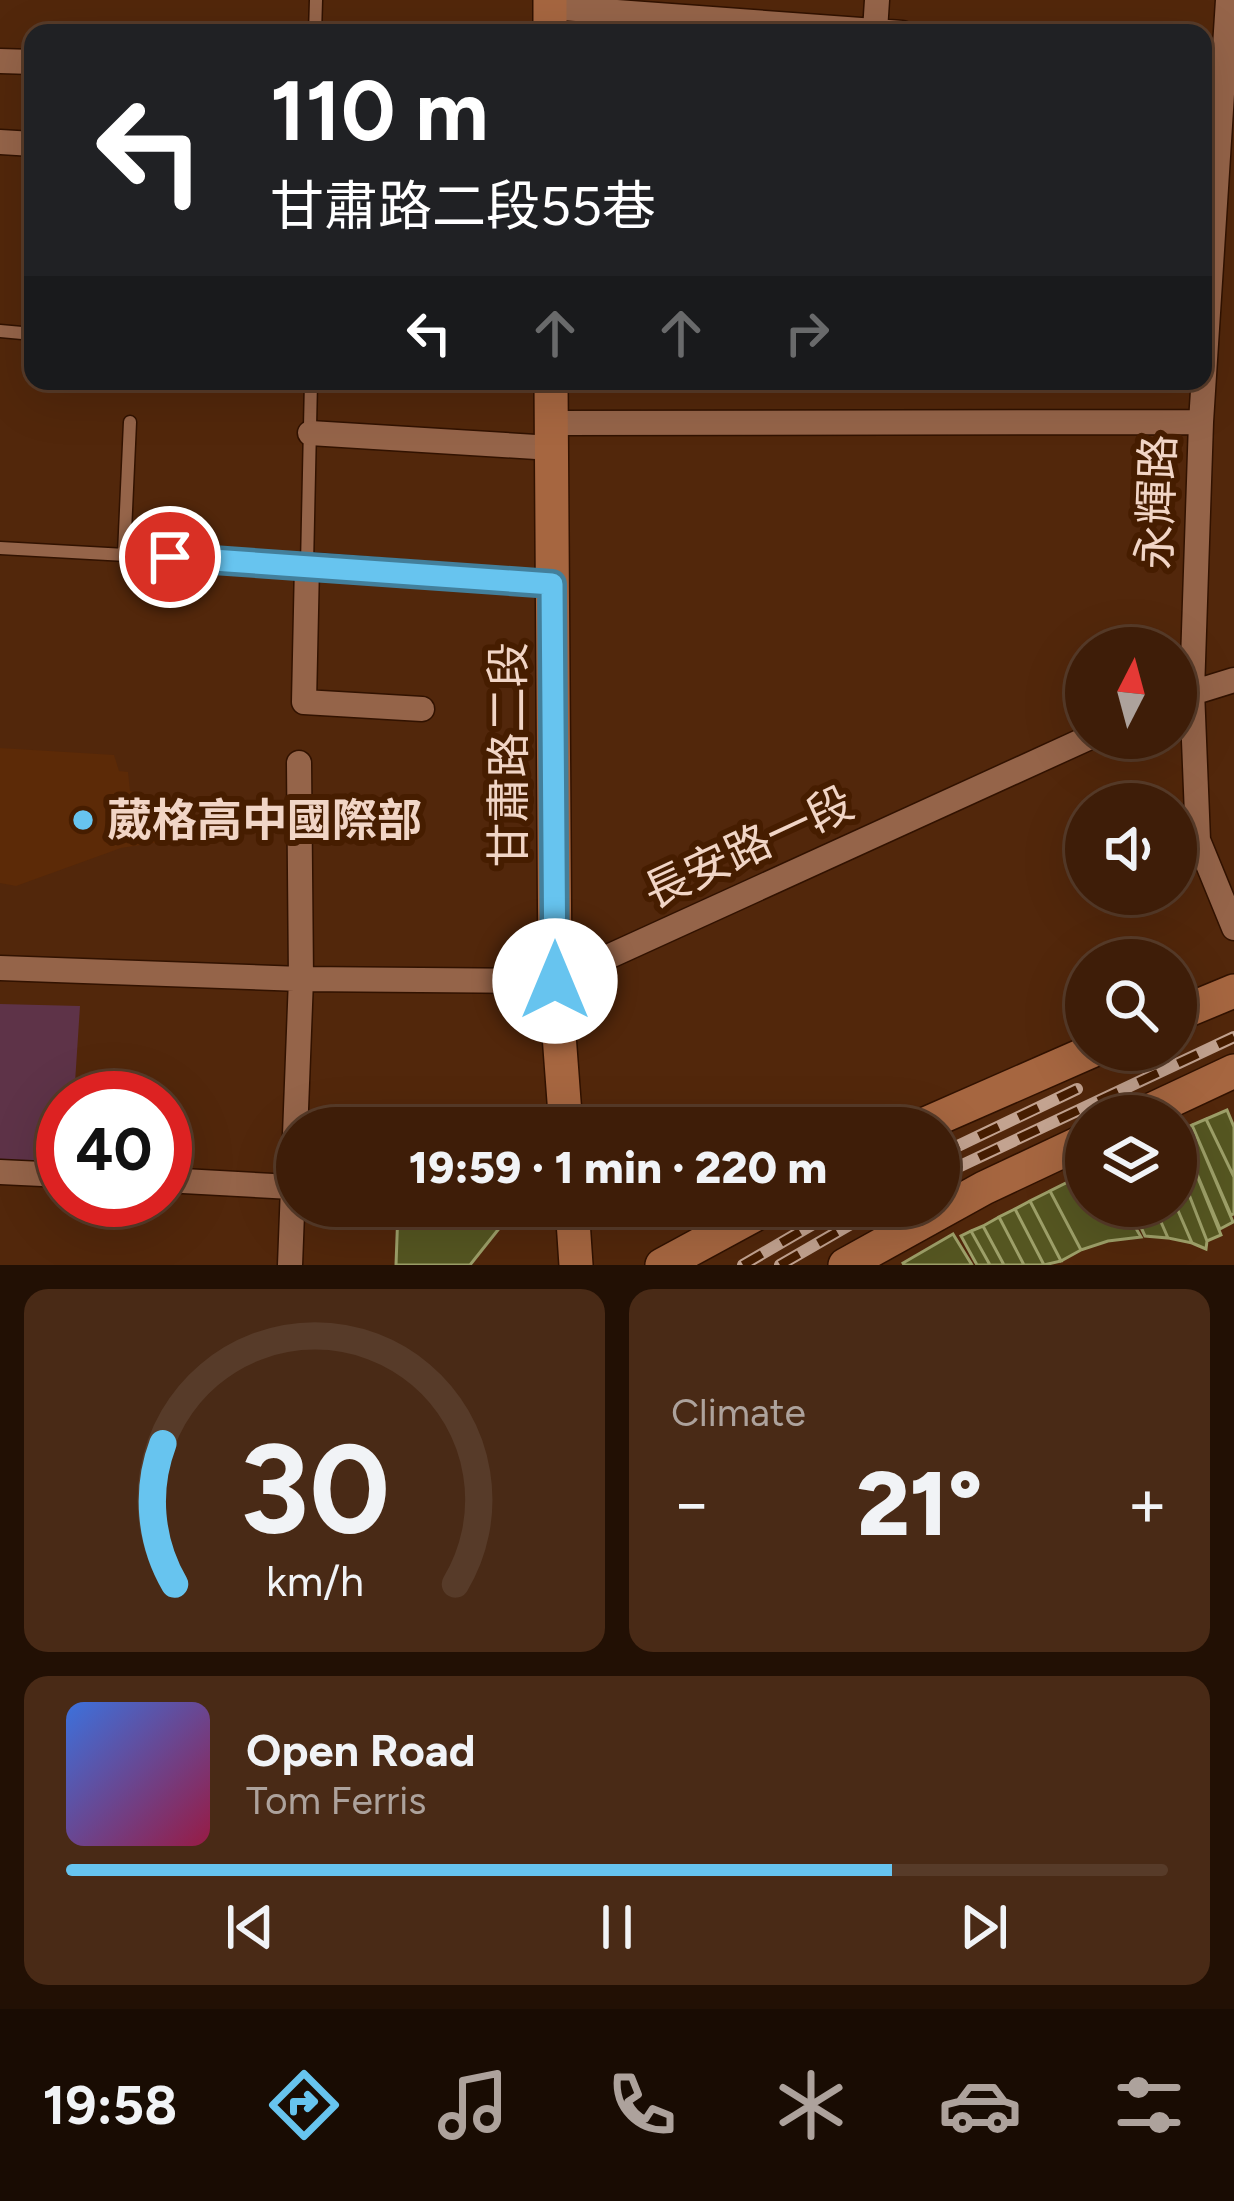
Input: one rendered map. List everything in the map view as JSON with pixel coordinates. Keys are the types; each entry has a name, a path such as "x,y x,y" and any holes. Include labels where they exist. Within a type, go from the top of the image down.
{"street":[{"name":"永輝路","path":"1212,112 1214,56 1228,0"},
{"path":"550,13 749,24"},
{"name":"甘肅路二段","path":"551,390 555,981 564,1107"},
{"name":"永輝路","path":"1188,627 1202,390"},
{"path":"310,433 552,436 1201,422"},
{"path":"422,709 304,702 307,566 552,584"},
{"path":"1197,690 1234,680"},
{"name":"長安路一段","path":"0,968 301,979 555,981 1065,748"},
{"name":"永輝路","path":"1190,759 1198,840 1234,928"},
{"path":"295,1107 301,979 299,763"},
{"path":"1197,1006 1234,991"},
{"path":"960,1109 1065,1063"},
{"path":"1184,1095 1234,1072"},
{"path":"844,1265 983,1188 1065,1150"},
{"path":"0,1172 36,1174"},
{"path":"192,1181 276,1186"},
{"path":"290,1265 291,1227"},
{"path":"573,1227 576,1265"},
{"path":"662,1265 732,1227"}],"lane":[{"path":"0,548 307,566 311,390"},
{"path":"124,554 130,422"}],"shaded area":[{"name":"葳格高中國際部","path":"0,748 114,755 119,771 128,772 130,791 168,799 165,841 121,848 16,886 0,883"},
{"path":"0,1004 80,1006 76,1071 36,1071 36,1170 0,1171"}],"building":[{"path":"1227,1110 1234,1127 1234,1177 1206,1119"},
{"path":"1206,1119 1234,1177 1234,1214 1197,1137 1197,1123"},
{"path":"1197,1137 1233,1222 1220,1229 1197,1174"},
{"path":"1197,1176 1221,1235 1207,1241 1197,1215"},
{"path":"1065,1184 1065,1220 1050,1191"},
{"path":"1050,1191 1081,1250 1061,1261 1030,1201"},
{"path":"1030,1201 1061,1261 1044,1265 1015,1209"},
{"path":"1015,1209 1044,1265 1024,1265 999,1217"},
{"path":"1197,1215 1206,1249 1192,1243 1185,1227 1197,1227"},
{"path":"999,1217 1024,1265 1004,1265 983,1226"},
{"path":"983,1226 1004,1265 990,1265 971,1231"},
{"path":"397,1227 500,1227 470,1265 396,1265"},
{"path":"1069,1227 1135,1227 1141,1237 1108,1241 1081,1250"},
{"path":"1141,1227 1163,1227 1168,1238 1145,1236"},
{"path":"1163,1227 1185,1227 1192,1243 1168,1238"},
{"path":"971,1231 990,1265 977,1265 961,1236"},
{"path":"953,1234 972,1265 904,1265 903,1263"}],"railway":[{"path":"960,1166 1234,1037"},
{"path":"960,1145 1077,1089"},
{"path":"743,1265 808,1227"},
{"path":"780,1265 846,1227"}],"place":[{"name":"葳格高中國際部","path":"83,820"}],"route":[{"path":"170,557 552,584 555,981"}]}
